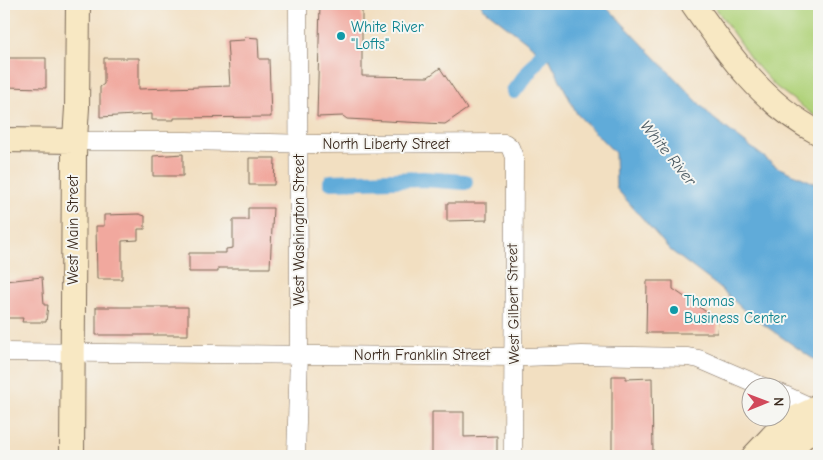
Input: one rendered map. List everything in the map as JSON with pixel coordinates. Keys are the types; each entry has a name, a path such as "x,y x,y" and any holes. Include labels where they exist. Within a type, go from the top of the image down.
{"main road":[{"name":"West Main Street","path":"72,456 74,141 77,108 78,4"},
{"path":"693,4 758,88 771,101 819,133"},
{"path":"4,140 74,141"},
{"path":"754,456 785,423 818,409"},
{"path":"784,456 807,433 818,409"}],"street":[{"name":"West Washington Street","path":"296,456 299,354 298,4"},
{"name":"North Liberty Street","path":"74,141 505,143 513,153"},
{"name":"West Gilbert Street","path":"513,153 513,456"},
{"name":"North Franklin Street","path":"4,352 688,357 699,359 743,378"},
{"path":"790,398 818,409"}],"green space":[{"path":"713,4 819,4 819,119 775,86 751,59"}],"water":[{"name":"White River","path":"481,4 604,4 713,118 777,167 819,185 819,363 747,313 720,288 670,250 616,188 615,153 577,114 550,60 483,8"}],"building":[{"name":"White River \"Lofts\"","path":"320,4 362,4 362,76 428,77 440,68 467,109 445,124 347,119 343,116 317,117"},
{"path":"245,37 258,38 259,59 269,59 271,117 152,120 152,114 100,117 100,87 104,84 104,58 139,58 139,89 230,86 227,41 244,40"},
{"path":"4,58 46,58 46,88 4,87"},
{"path":"183,154 183,176 153,176 153,156"},
{"path":"249,158 275,158 274,185 249,185"},
{"path":"447,203 487,203 487,220 447,221"},
{"path":"248,208 273,208 270,268 218,268 218,272 189,272 189,253 226,253 226,249 233,248 233,220 248,220"},
{"path":"139,214 145,216 145,229 138,229 138,240 122,241 122,279 97,279 96,226 104,226 104,215"},
{"path":"42,277 44,305 48,305 46,322 22,322 23,318 5,318 5,281"},
{"name":"Thomas Business Center","path":"647,281 673,281 673,289 718,320 717,333 646,333"},
{"path":"96,307 188,307 188,335 96,335"},
{"path":"612,376 626,376 626,379 652,378 653,456 612,456"},
{"path":"432,412 464,412 464,437 497,436 497,454 432,455"}],"waterway":[{"path":"514,91 555,37"},
{"path":"331,182 423,179 465,182"}],"place":[{"name":"White River \"Lofts\"","path":"341,36"},
{"name":"Thomas Business Center","path":"674,310"}]}
